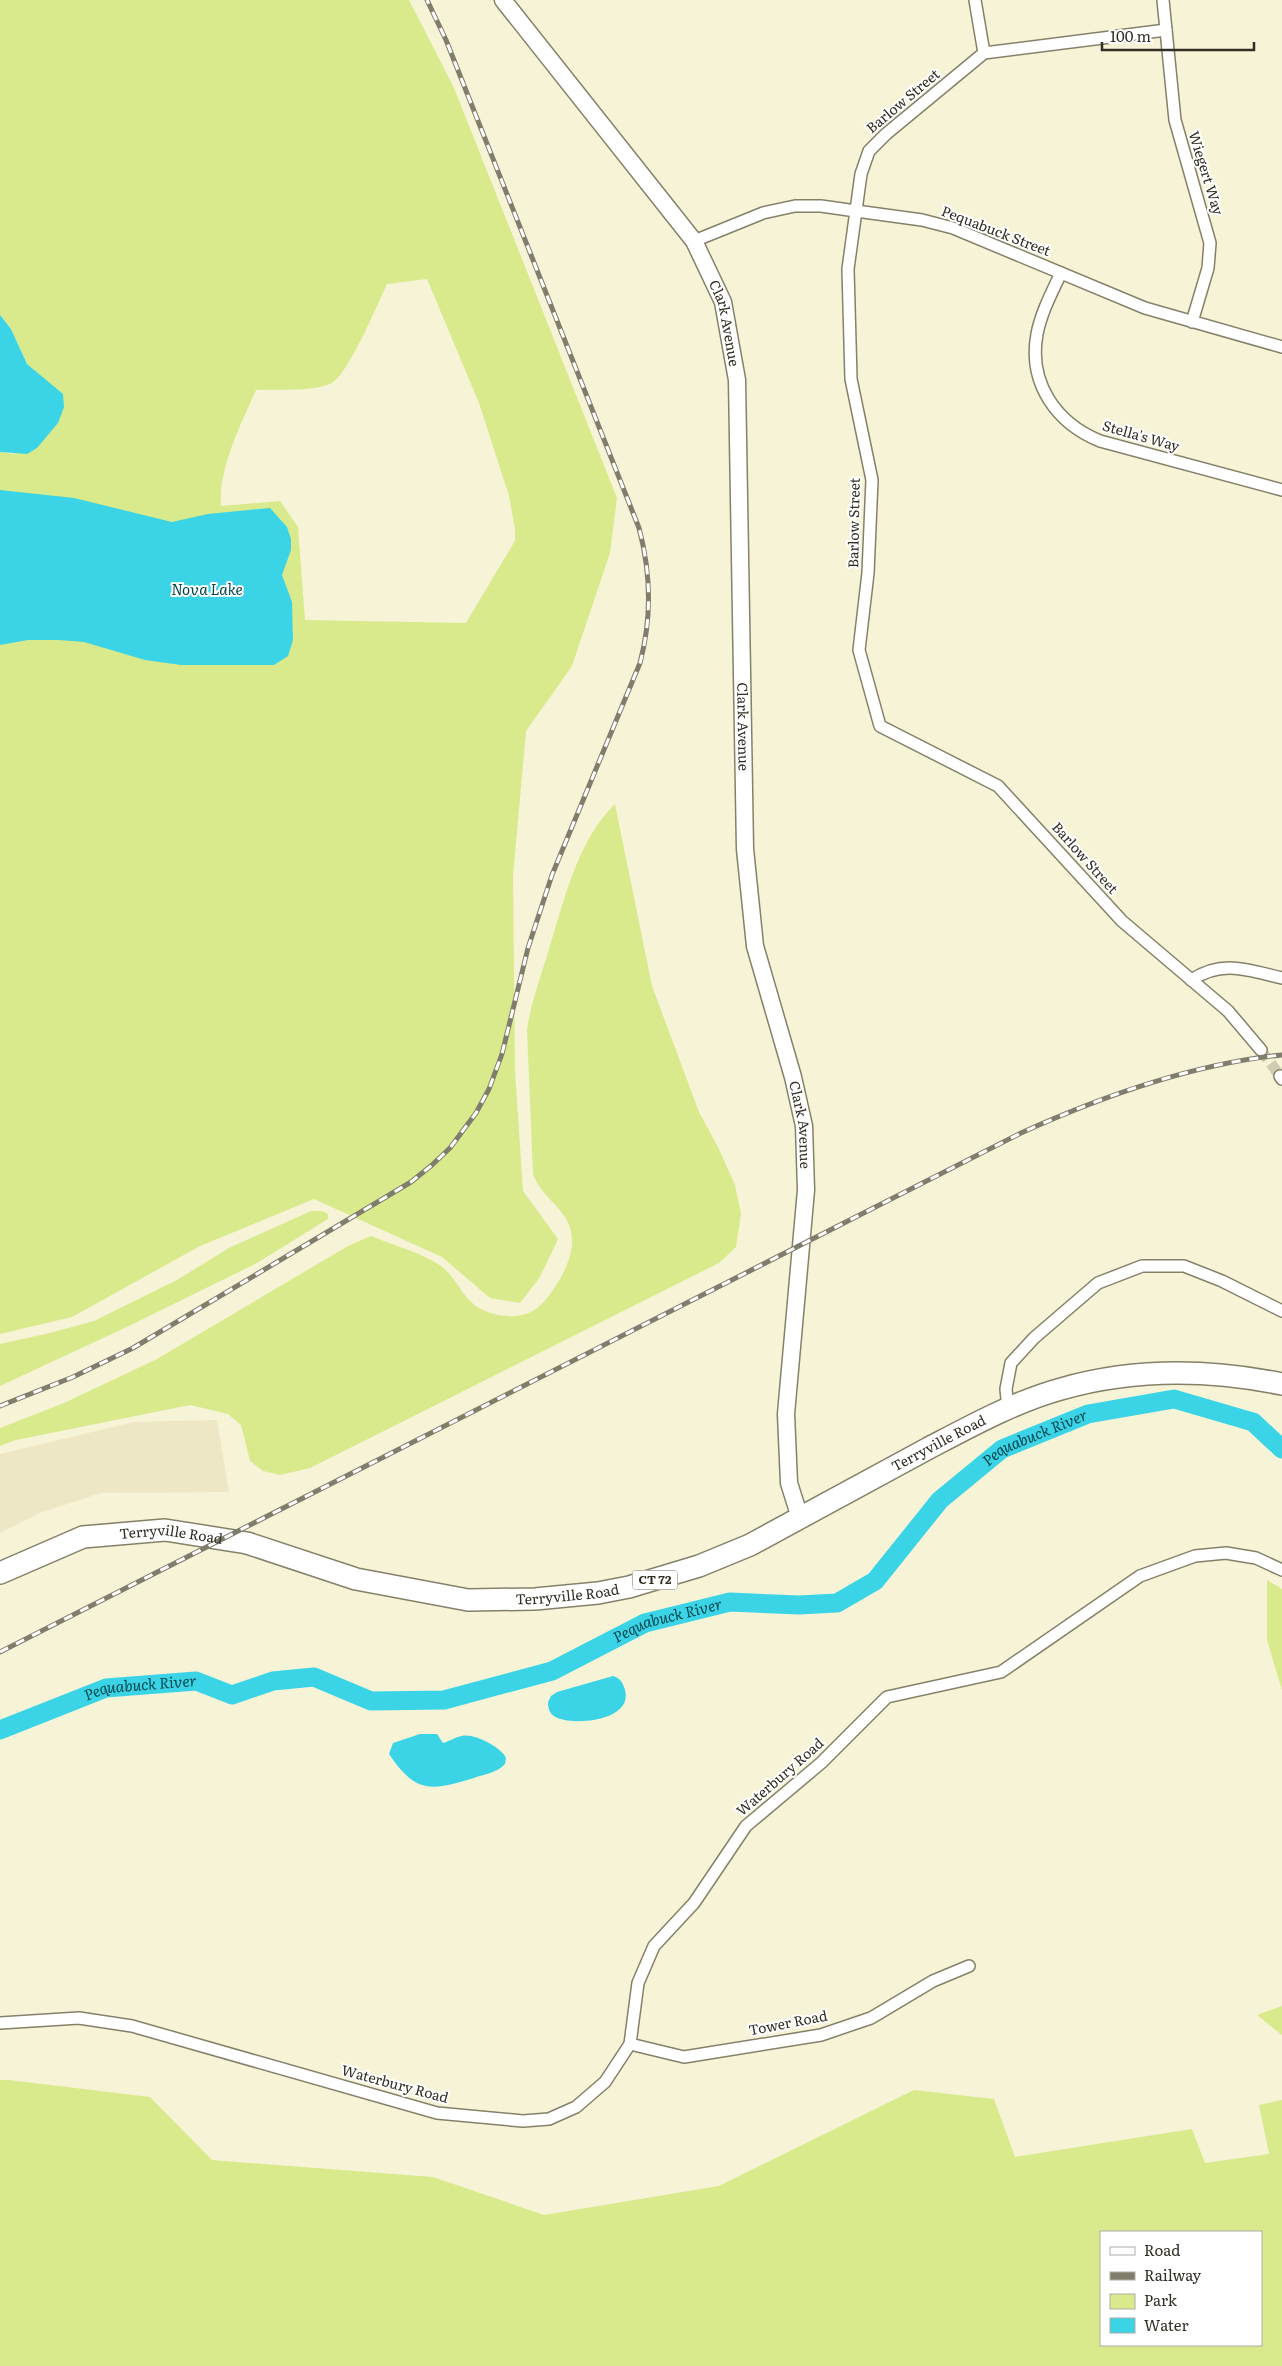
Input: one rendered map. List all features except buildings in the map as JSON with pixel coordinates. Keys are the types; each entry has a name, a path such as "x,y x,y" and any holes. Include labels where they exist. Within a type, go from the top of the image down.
{"highway":[{"name":"Terryville Road","path":"0,1572 83,1537 165,1530 247,1543 356,1579 468,1600 562,1598 629,1587 699,1566 750,1545 957,1433 1008,1409 1060,1389 1119,1376 1174,1372 1212,1373 1282,1384"}],"main road":[{"name":"Clark Avenue","path":"503,0 694,241 724,302 737,380 745,849 755,946 793,1077 804,1126 806,1190 786,1424 789,1484 800,1518"}],"street":[{"path":"975,0 984,53 1166,30 1163,0"},
{"name":"Wiegert Way","path":"1166,30 1175,120 1210,243 1208,268 1192,322"},
{"name":"Barlow Street","path":"984,53 886,134 869,151 861,174 848,269 851,380 872,480 868,573 859,650 880,726 998,786 1122,921 1228,1011 1261,1050"},
{"name":"Pequabuck Street","path":"694,241 780,208 813,206 943,225 1145,308 1282,347"},
{"name":"Stella's Way","path":"1060,273 1041,318 1035,350 1042,388 1050,403 1060,415 1078,430 1100,441 1282,490"},
{"path":"1191,980 1209,970 1224,966 1282,978"},
{"path":"1008,1409 1006,1389 1011,1363 1034,1338 1098,1284 1142,1266 1184,1266 1222,1281 1282,1311"},
{"name":"Waterbury Road","path":"0,2023 79,2018 132,2026 437,2113 523,2121 549,2119 576,2107 605,2082 630,2044 638,1983 654,1946 694,1903 746,1826 821,1763 887,1697 1001,1672 1140,1576 1195,1556 1226,1553 1256,1558 1282,1570"},
{"name":"Tower Road","path":"630,2044 684,2057 821,2035 871,2018 933,1982 969,1966"}],"shaded area":[{"path":"217,1420 229,1492 101,1493 40,1513 0,1533 0,1454 134,1422"}],"green space":[{"path":"0,0 409,0 454,88 617,498 610,553 572,666 526,731 513,876 515,1071 523,1191 558,1239 540,1277 520,1303 490,1298 442,1257 314,1199 200,1246 72,1317 0,1334 0,452 14,454 48,434 58,423 42,377 27,364 11,329 0,315","holes":["427,279 479,403 509,496 515,529 515,541 466,623 305,620 298,527 280,501 221,506 223,477 227,462 256,390 303,389 330,384 345,369 353,355 387,284"]},
{"path":"615,804 652,986 699,1112 719,1149 735,1185 741,1214 736,1247 719,1263 310,1468 280,1475 263,1471 250,1461 241,1425 228,1414 190,1405 16,1440 0,1446 0,1428 64,1403 157,1359 348,1246 371,1236 414,1252 438,1264 451,1276 474,1305 489,1313 506,1316 523,1315 535,1310 547,1298 566,1267 571,1253 572,1238 564,1215 541,1189 533,1174 527,1030 536,989 573,872 591,836"},
{"path":"311,1211 322,1211 328,1214 328,1219 257,1263 131,1325 0,1386 0,1344 94,1321 177,1280 229,1248"},
{"path":"1267,1580 1282,1589 1282,1690 1267,1640"},
{"path":"1282,2006 1282,2035 1257,2015"},
{"path":"0,2080 150,2097 212,2160 433,2177 544,2215 719,2186 914,2090 994,2099 1015,2157 1192,2129 1205,2163 1269,2154 1259,2105 1282,2100 1282,2366 0,2366"}],"water":[{"path":"0,315 11,329 27,364 63,394 64,407 58,423 37,448 27,454 0,452"},
{"name":"Nova Lake","path":"0,490 74,498 172,522 208,514 270,508 287,527 291,539 291,550 282,575 292,602 293,640 288,656 274,665 181,665 145,660 84,642 28,640 0,645"},
{"path":"613,1676 622,1683 626,1699 621,1708 612,1714 599,1719 573,1721 554,1716 550,1712 548,1702 551,1696 557,1692"},
{"path":"420,1734 437,1734 443,1743 462,1736 480,1739 493,1745 503,1754 506,1758 505,1764 494,1771 446,1785 435,1787 416,1783 399,1767 389,1754 393,1743"}],"waterway":[{"name":"Pequabuck River","path":"0,1730 106,1688 196,1681 232,1695 273,1681 314,1677 371,1701 444,1700 552,1671 645,1623 730,1602 799,1605 837,1603 875,1581 940,1500 1002,1449 1088,1414 1174,1399 1253,1422 1282,1449"}],"tunnel":[{"path":"1261,1050 1280,1076"}],"railway":[{"path":"0,1406 73,1377 133,1348 411,1182 450,1148 476,1113 489,1089 502,1054 528,948 552,875 640,663 647,629 648,579 639,528 446,40 427,0"},
{"path":"0,1652 1021,1133 1116,1094 1181,1074 1248,1059 1282,1055"}]}
